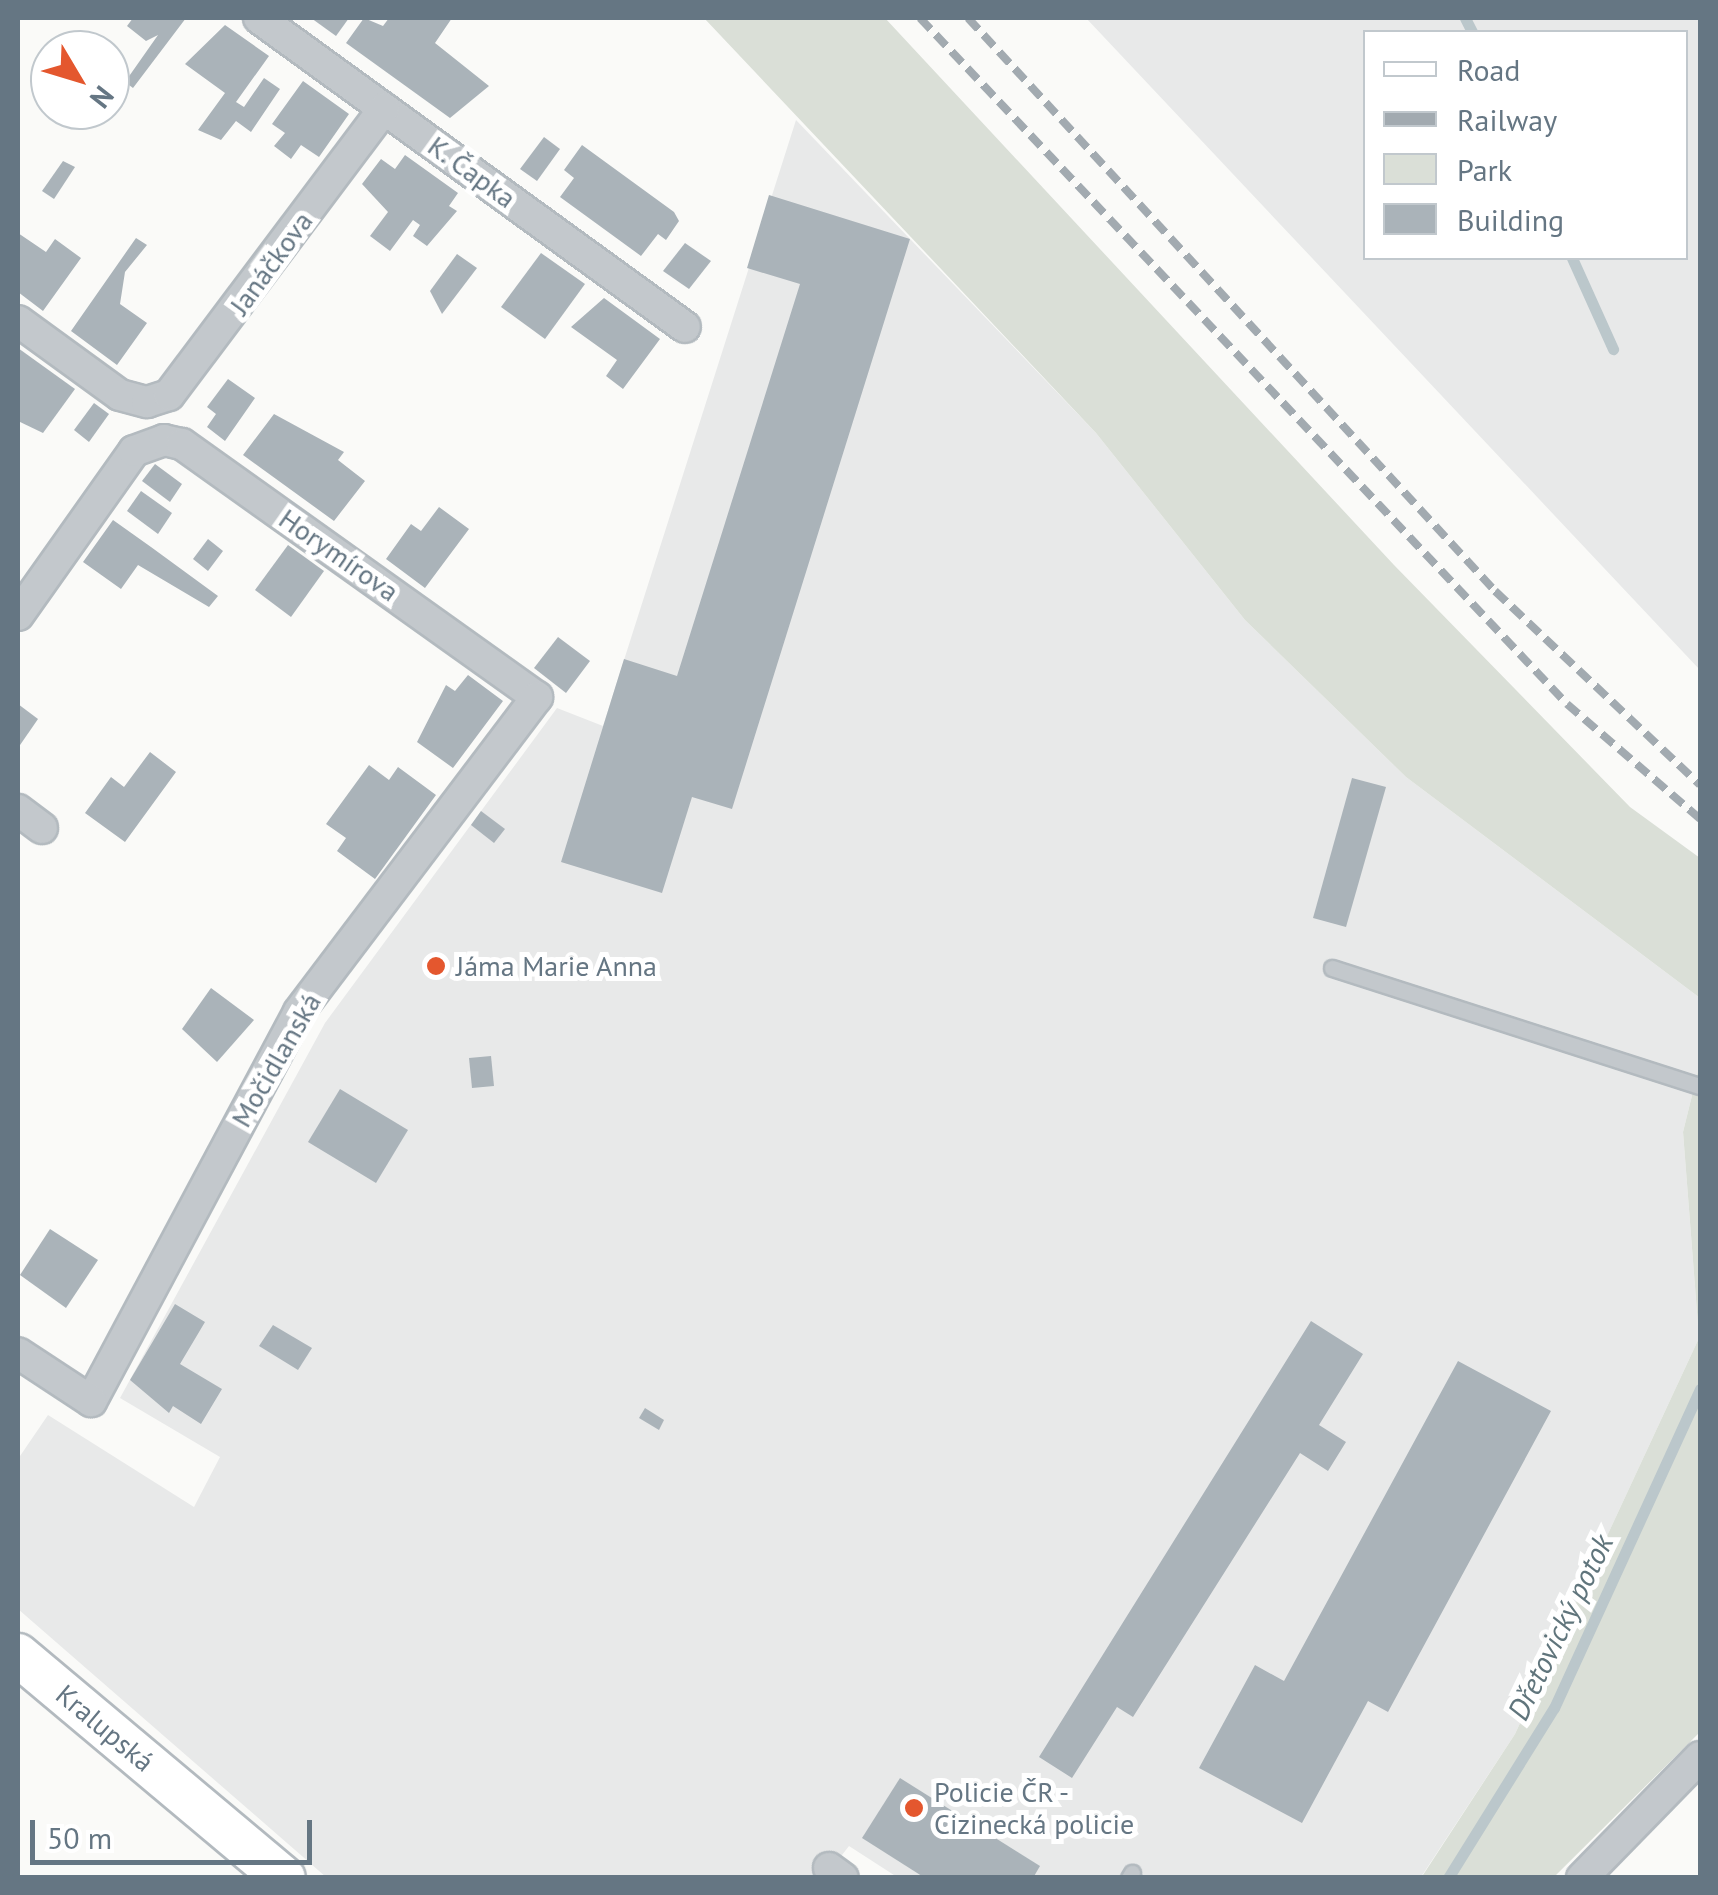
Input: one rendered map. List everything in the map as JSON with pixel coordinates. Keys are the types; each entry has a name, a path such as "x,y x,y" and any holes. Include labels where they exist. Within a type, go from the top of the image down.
{"main road":[{"name":"Kralupská","path":"18,1656 284,1878"}],"street":[{"name":"K. Čapka","path":"259,18 685,327"},
{"name":"Janáčkova","path":"18,320 120,395 147,402 183,383 384,109"},
{"name":"Horymírova","path":"18,615 134,451 182,444 537,697"},
{"name":"Močidlanská","path":"18,1353 92,1401 299,1012 537,697"},
{"path":"1582,1878 1700,1756"}],"lane":[{"path":"1332,968 1700,1086"}],"shaded area":[{"path":"1086,18 1700,18 1700,670"},
{"path":"796,120 1096,433 1245,620 1406,777 1700,998 1700,1063 1683,1132 1699,1338 1515,1734 1421,1877 897,1877 849,1846 825,1877 326,1877 18,1609 18,1459 48,1415 194,1507 220,1457 120,1398 325,1023 557,708 603,726"}],"green space":[{"path":"704,18 885,18 1394,565 1630,807 1700,858 1700,998 1406,777 1245,620 1096,433"},
{"path":"1700,1063 1700,1732 1554,1877 1421,1878 1515,1734 1699,1338 1683,1132"}],"building":[{"path":"133,18 186,18 133,88 130,75 158,35 146,41 127,26"},
{"path":"311,18 349,18 336,36"},
{"path":"364,18 383,26 389,18 452,18 435,43 489,86 450,118 346,43"},
{"path":"225,25 269,56 236,102 244,107 264,78 280,89 251,132 236,121 221,140 198,130 225,93 185,64"},
{"path":"303,81 349,114 319,157 301,145 291,159 274,146 285,133 272,124"},
{"path":"544,137 560,149 537,181 520,169"},
{"path":"582,145 674,212 679,221 666,240 658,234 641,256 560,197 574,178 564,170"},
{"path":"405,155 458,193 449,206 457,211 427,246 413,236 420,225 413,220 390,251 370,236 388,212 362,184 381,159 395,169"},
{"path":"63,161 75,167 54,199 42,191"},
{"path":"769,195 910,239 732,809 692,797 662,893 561,862 624,659 677,676 800,284 747,268"},
{"path":"18,233 46,252 55,239 81,258 43,311 18,292"},
{"path":"136,238 147,245 125,272 120,304 147,323 117,365 71,331"},
{"path":"685,243 711,261 689,289 663,271"},
{"path":"541,253 585,284 545,339 501,307"},
{"path":"457,254 477,268 442,314 430,291"},
{"path":"604,298 660,339 623,389 606,376 617,360 571,327"},
{"path":"18,348 75,389 43,433 18,421"},
{"path":"228,379 255,398 225,441 207,427 216,414 207,407"},
{"path":"94,403 109,414 89,442 74,430"},
{"path":"274,414 344,452 338,460 365,481 334,521 243,455"},
{"path":"155,464 182,484 170,502 142,481"},
{"path":"141,491 172,513 158,534 127,511"},
{"path":"439,507 469,529 425,588 386,559 411,524 421,531"},
{"path":"113,520 218,596 209,607 138,565 121,589 83,562"},
{"path":"208,539 223,551 208,571 193,559"},
{"path":"288,545 324,571 291,617 255,590"},
{"path":"558,637 590,661 566,693 534,668"},
{"path":"468,675 503,701 453,768 417,742 446,685 455,691"},
{"path":"18,704 38,719 18,748"},
{"path":"150,752 176,772 125,842 85,813 111,777 124,787"},
{"path":"369,765 389,780 398,767 436,795 375,879 337,851 346,838 326,824"},
{"path":"1352,778 1386,787 1346,927 1313,918"},
{"path":"481,811 505,829 494,843 471,825"},
{"path":"211,988 254,1020 217,1062 182,1029"},
{"path":"491,1056 494,1086 472,1088 469,1058"},
{"path":"340,1089 408,1130 376,1183 308,1142"},
{"path":"50,1229 98,1260 66,1308 20,1275"},
{"path":"175,1304 205,1322 180,1364 222,1389 201,1424 173,1406 169,1413 130,1380"},
{"path":"1311,1321 1363,1354 1319,1425 1346,1442 1328,1471 1300,1453 1133,1717 1117,1707 1072,1778 1039,1757"},
{"path":"273,1325 312,1348 298,1370 259,1346"},
{"path":"1458,1361 1551,1411 1388,1712 1368,1701 1302,1823 1199,1768 1255,1665 1284,1681"},
{"path":"645,1408 664,1420 659,1430 639,1418"},
{"name":"Policie ČR - Cizinecká policie","path":"900,1778 1040,1866 1033,1878 925,1878 862,1838"}],"waterway":[{"name":"Dřetovický potok","path":"1465,18 1471,30"},
{"name":"Dřetovický potok","path":"1573,260 1613,349"},
{"name":"Dřetovický potok","path":"1448,1878 1554,1708 1700,1389"}],"railway":[{"path":"920,18 1567,704 1700,819"},
{"path":"968,18 1495,591 1700,785"}],"place":[{"name":"Jáma Marie Anna","path":"436,966"},
{"name":"Policie ČR - Cizinecká policie","path":"914,1808"}]}
